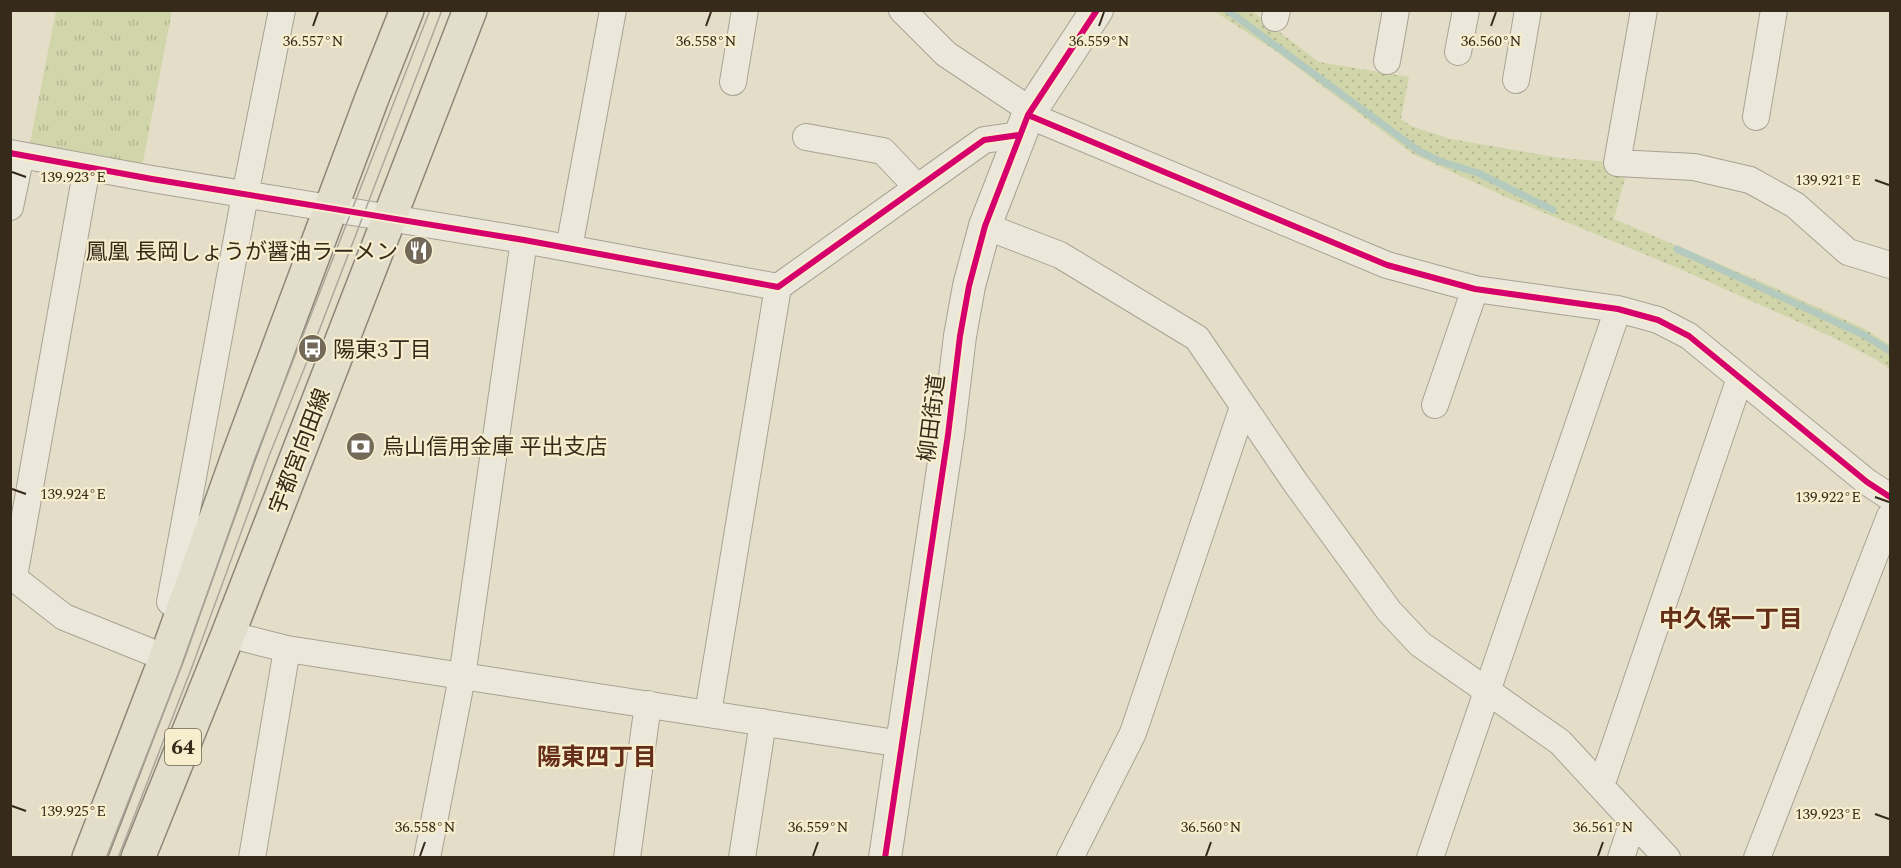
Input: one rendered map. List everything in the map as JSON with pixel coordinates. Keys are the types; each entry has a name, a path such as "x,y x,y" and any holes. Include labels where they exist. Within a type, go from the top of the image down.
{"main road":[{"name":"64","path":"89,858 166,658 239,454 372,98 407,10"},
{"name":"宇都宮向田線","path":"138,858 227,637 470,10"}],"street":[{"path":"184,607 170,602 245,195 282,10"},
{"path":"569,248 613,10"},
{"path":"733,82 745,10"},
{"path":"902,10 946,54 1026,120 1387,265 1475,289 1618,309 1658,320 1689,336 1867,482 1890,497"},
{"name":"柳田街道","path":"885,858 969,286 985,226 1026,120 1097,10"},
{"path":"1387,62 1396,10"},
{"path":"1458,52 1466,10"},
{"path":"1516,80 1528,10"},
{"path":"1644,10 1617,163 1694,167 1750,180 1795,205 1848,252 1890,265"},
{"path":"1756,117 1774,10"},
{"path":"708,713 778,287 984,140 1026,120"},
{"path":"806,137 883,151 917,187"},
{"path":"10,207 16,154 245,195 524,240 778,287"},
{"path":"87,167 12,576 64,617 166,658"},
{"path":"985,226 1060,255 1197,338 1295,482 1389,611 1420,644 1560,742 1667,858"},
{"path":"427,858 462,677 524,240"},
{"path":"1435,405 1475,289"},
{"path":"1430,858 1618,309"},
{"path":"1601,786 1740,378"},
{"path":"1070,858 1132,733 1243,407"},
{"path":"1757,858 1890,516"},
{"path":"227,637 239,637 286,649 462,677 902,744"},
{"path":"252,858 286,649"},
{"path":"627,858 648,704"},
{"path":"742,858 763,722"},
{"path":"1621,858 1633,821"}],"green space":[{"path":"56,11 172,11 142,167 29,148"},
{"path":"1214,11 1252,11 1319,62 1409,77 1401,119 1411,126 1451,139 1560,158 1612,162 1626,175 1614,219 1865,329 1890,345 1890,369 1834,338 1678,268 1508,198 1413,154 1274,50"}],"waterway":[{"path":"1227,10 1419,151 1442,162 1478,173 1553,210"},
{"path":"1677,249 1862,334 1890,351"}],"tram line":[{"path":"106,858 184,660 255,458 430,10"},
{"path":"118,858 192,667 269,456 442,10"}],"cycle path":[{"path":"885,858 969,286 985,226 1028,115 1097,10"},
{"path":"1028,115 1387,265 1475,289 1618,309 1658,320 1689,336 1867,482 1890,497"},
{"path":"10,153 152,179 524,240 778,287 984,140 1019,135"}],"place":[{"name":"鳳凰 長岡しょうが醤油ラーメン","path":"419,251"},
{"name":"陽東3丁目","path":"312,349"},
{"name":"烏山信用金庫 平出支店","path":"361,446"}],"district":[{"name":"中久保一丁目","path":"1731,619"},
{"name":"陽東四丁目","path":"597,757"}]}
